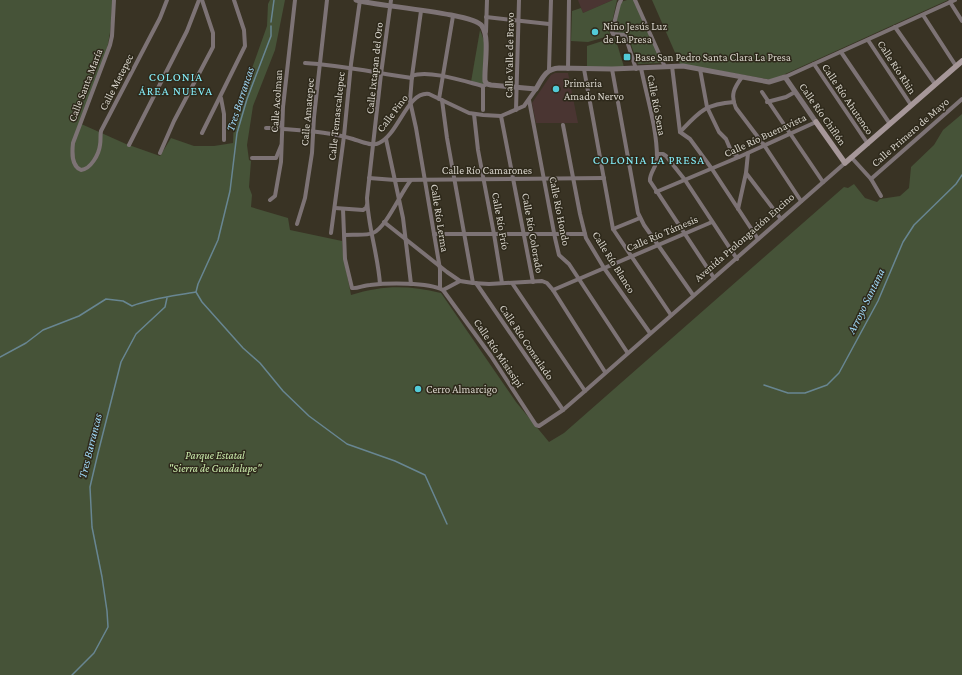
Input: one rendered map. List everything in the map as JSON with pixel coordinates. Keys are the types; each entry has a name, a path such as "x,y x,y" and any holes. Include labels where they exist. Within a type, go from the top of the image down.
{"main road":[{"name":"Avenida Prolongación Encino","path":"845,163 962,61"},
{"name":"Calle Río Chiflón","path":"816,122 845,163"}],"street":[{"name":"Calle Santa María","path":"83,170 77,169 75,165 72,151 73,143 110,45 114,0"},
{"name":"Calle Metepec","path":"83,170 98,154 101,131 160,18 167,0"},
{"path":"130,145 187,31 200,0"},
{"path":"160,153 174,121 213,46 213,33 200,0"},
{"path":"202,133 245,46 244,30 234,0"},
{"name":"Calle Acolman","path":"270,200 274,197 280,169 283,107 295,0"},
{"name":"Calle Amatepec","path":"297,224 308,178 327,0"},
{"path":"358,0 391,3 479,23 482,26 485,39"},
{"name":"Calle Temascaltepec","path":"331,233 344,136 358,0"},
{"path":"483,110 487,0"},
{"name":"Calle Valle de Bravo","path":"516,110 518,88 519,0"},
{"path":"550,0 548,72 556,69 638,69 683,66 769,82 814,64 955,0"},
{"path":"568,69 569,0"},
{"name":"Calle Río Sena","path":"621,0 618,4 612,33 625,34 638,69 654,129 657,154"},
{"path":"635,0 665,67"},
{"path":"950,2 962,21"},
{"name":"Calle Ixtapan del Oro","path":"380,284 378,260 367,203 381,74 391,3"},
{"path":"410,104 421,11"},
{"path":"922,15 956,66"},
{"path":"441,100 453,16"},
{"path":"486,17 550,24"},
{"path":"895,27 935,84"},
{"name":"Calle Río Rhin","path":"868,40 911,105"},
{"path":"841,52 890,124"},
{"path":"305,63 344,66 351,69 381,74 412,77 417,74 444,76 485,85 536,89"},
{"name":"Calle Río Ahutenco","path":"814,64 868,144"},
{"path":"672,66 680,132 690,139 712,169 758,239"},
{"path":"584,69 613,228 671,315"},
{"path":"612,69 640,218 693,295"},
{"path":"700,69 707,107 719,132 726,139 732,153 739,157"},
{"name":"Calle Pino","path":"374,145 386,139 417,96 429,94 474,114 502,116 524,106 548,72"},
{"name":"Calle Río Chiflón","path":"785,76 816,122"},
{"path":"742,77 734,89 734,102 736,108 764,145 801,201"},
{"path":"762,92 767,102 823,182"},
{"path":"767,102 786,97 796,92"},
{"path":"221,97 224,114 224,140"},
{"name":"Calle Primero de Mayo","path":"871,178 962,99"},
{"name":"Calle Río Consulado","path":"441,100 463,234 474,283 562,410"},
{"name":"Calle Río Hondo","path":"529,100 554,234 560,255 568,264 627,352"},
{"path":"680,132 707,107 721,103 734,102"},
{"name":"Calle Río Lerma","path":"410,104 425,179 442,289"},
{"name":"Calle Río Frío","path":"474,114 478,150 502,283"},
{"name":"Calle Río Colorado","path":"502,116 533,282 544,282 554,290"},
{"path":"266,128 278,128 283,120"},
{"name":"Calle Río Buenavista","path":"656,192 712,169 816,122"},
{"name":"Calle Río Blanco","path":"563,125 585,234 604,268 650,333"},
{"path":"283,129 314,131 344,136 374,145"},
{"path":"386,139 403,218 410,284"},
{"path":"252,158 276,158 282,144"},
{"path":"738,208 746,173 748,153"},
{"path":"714,278 649,180 656,163 657,154 663,154 666,156 685,180 737,258"},
{"name":"Calle Primero de Mayo","path":"851,157 871,178 881,196"},
{"name":"Avenida Prolongación Encino","path":"539,426 585,391 627,352 845,163"},
{"path":"746,173 781,219"},
{"name":"Calle Río Camarones","path":"369,178 395,180 484,180 604,178"},
{"path":"345,234 372,233 378,230 411,180"},
{"path":"335,208 363,210 366,208 367,203"},
{"path":"343,209 345,259 352,288 380,284 410,284 442,289 460,281"},
{"path":"613,228 640,218"},
{"path":"384,222 460,281 474,283 533,282"},
{"name":"Calle Río Támesis","path":"554,290 712,222"},
{"path":"434,234 585,234"},
{"path":"512,283 585,391"},
{"name":"Calle Río Misissipi","path":"442,289 491,356 536,425 539,426"},
{"path":"554,290 605,372"}],"shaded area":[{"path":"578,0 613,0 583,13"},
{"name":"Primaria Amado Nervo","path":"555,73 568,73 578,123 536,123 532,103 551,75"}],"green space":[{"name":"Parque Estatal \"Sierra de Guadalupe\"","path":"0,0 112,0 112,17 108,44 99,74 79,123 126,144 160,156 171,138 194,146 214,146 233,143 234,119 267,26 268,4 270,0 285,0 275,50 253,106 247,145 249,160 251,161 249,187 252,195 251,207 288,218 290,230 342,241 351,295 374,289 396,287 429,290 441,293 516,402 549,442 564,433 844,187 848,188 854,184 865,198 877,202 880,199 900,196 909,188 911,167 934,145 943,130 962,114 962,675 0,675"},
{"path":"613,0 617,0 609,36 588,42 571,41 572,11 581,8 583,13"},
{"path":"635,0 662,63 638,64 627,33 613,33 621,2"},
{"path":"652,0 948,0 772,80 680,64"},
{"path":"480,30 485,43 485,88 471,82"},
{"path":"615,37 624,67 587,67 587,46"}],"waterway":[{"name":"Tres Barrancas","path":"271,22 274,0"},
{"name":"Tres Barrancas","path":"271,26 271,36 247,99 237,133 230,191 218,240 198,284 196,292 202,302 243,348 260,363 283,391 309,416 347,444 395,461 425,475 447,524"},
{"name":"Arroyo Santana","path":"764,385 788,393 805,393 827,385 839,373 878,301 903,242 914,225 956,184 962,175"},
{"name":"Tres Barrancas","path":"0,357 26,343 43,330 79,316 106,299 123,301 132,306 156,299 196,292"},
{"name":"Tres Barrancas","path":"72,675 94,653 108,627 102,577 92,527 90,487 98,453 121,362 136,334 165,307 167,298"}],"place":[{"name":"Niño Jesús Luz de La Presa","path":"595,32"},
{"name":"Base San Pedro Santa Clara La Presa","path":"627,57"},
{"name":"Primaria Amado Nervo","path":"556,89"},
{"name":"Cerro Almarcigo","path":"418,389"}],"district":[{"name":"COLONIA ÁREA NUEVA","path":"176,84"},
{"name":"COLONIA LA PRESA","path":"649,160"}]}
